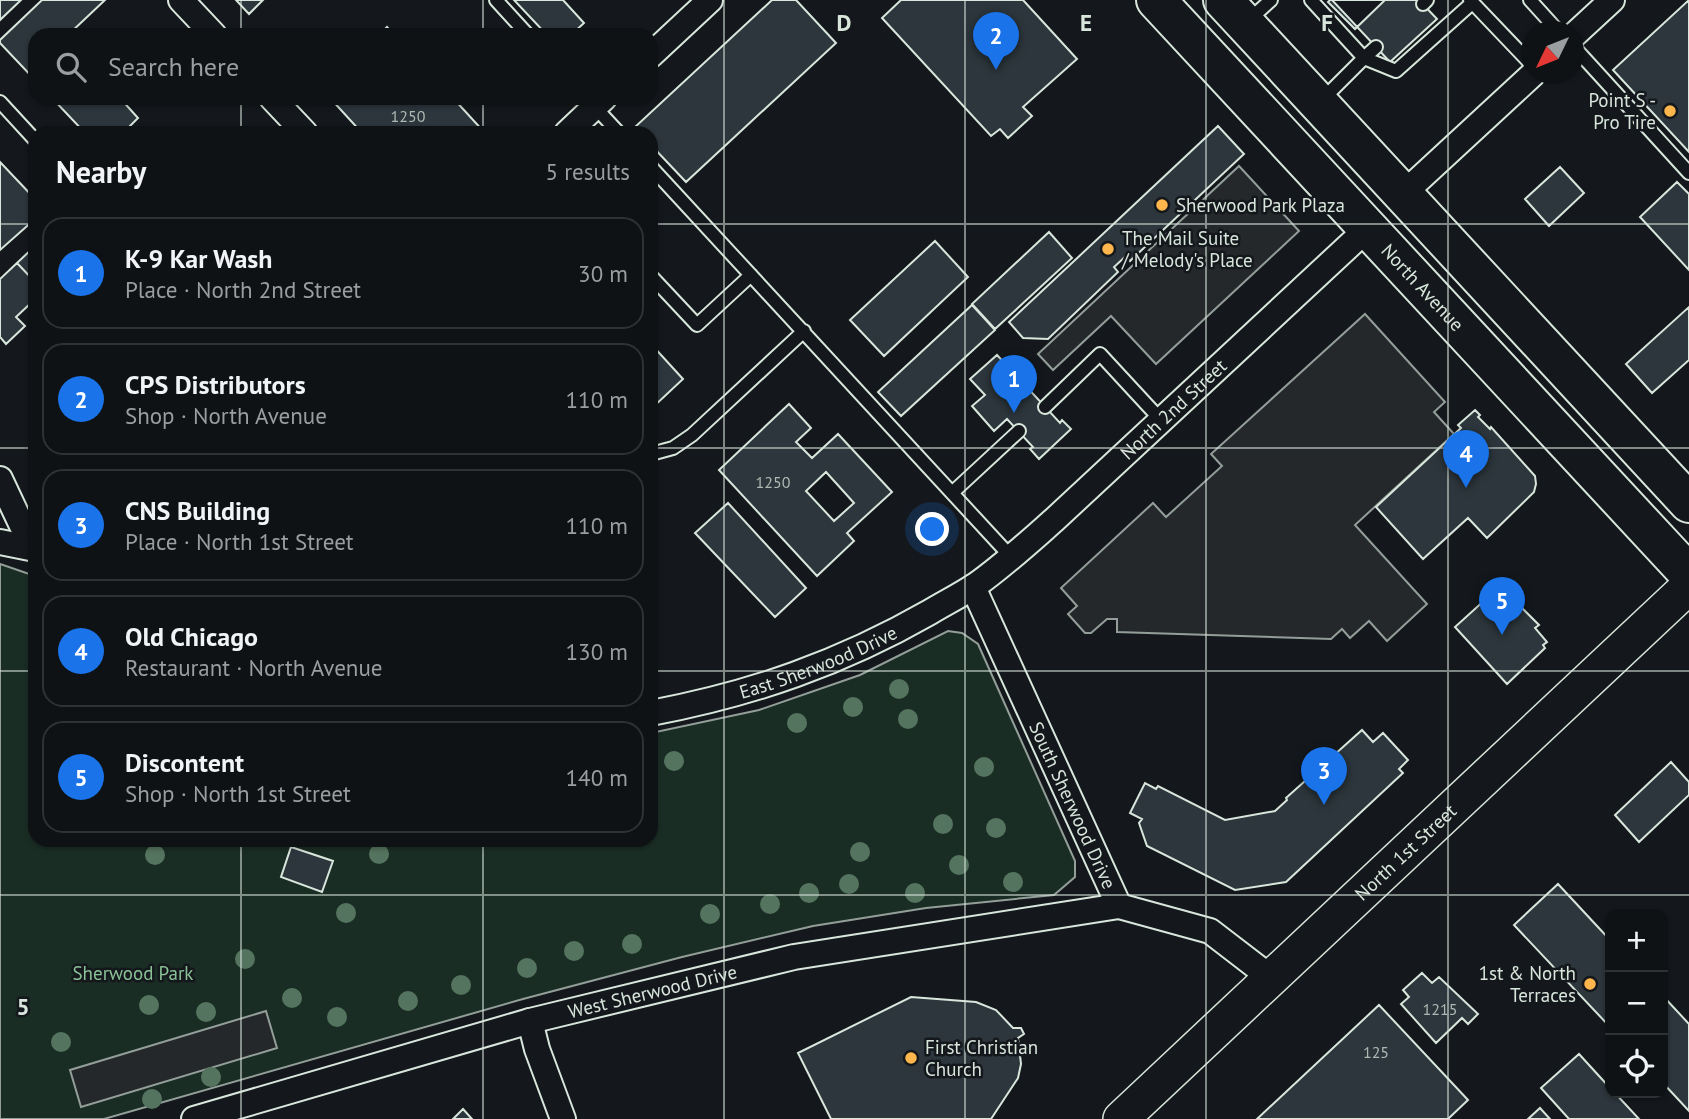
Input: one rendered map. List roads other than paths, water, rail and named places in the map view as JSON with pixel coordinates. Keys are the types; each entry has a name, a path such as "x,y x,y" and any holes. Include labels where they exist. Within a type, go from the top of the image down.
{"main road":[{"name":"North Avenue","path":"1156,0 1689,574"},
{"path":"1246,8 1318,103 1689,503"},
{"path":"1218,66 1270,92 1363,191 1383,199 1402,195"},
{"path":"1367,228 1387,222 1406,228 1503,332 1546,349"},
{"name":"North 1st Street","path":"1121,1119 1689,586"}],"street":[{"path":"181,0 207,28"},
{"path":"658,48 710,0"},
{"path":"1584,26 1612,0"},
{"path":"1402,195 1522,84"},
{"path":"279,105 298,126"},
{"path":"573,126 592,105"},
{"name":"North 2nd Street","path":"974,587 1012,558 1367,228"},
{"path":"0,479 28,538"},
{"path":"0,542 28,547"},
{"name":"East Sherwood Drive","path":"658,711 784,680 842,658 893,633 974,587"},
{"name":"South Sherwood Drive","path":"974,587 1119,906 1210,931 1270,978"},
{"name":"West Sherwood Drive","path":"194,1119 530,1021 794,957 1119,906"},
{"path":"530,1021 537,1049 563,1119"}],"lane":[{"path":"496,0 522,28"},
{"path":"1311,0 1364,58 1396,71 1471,1 1521,54"},
{"path":"1530,0 1549,21"},
{"path":"1318,103 1376,47"},
{"path":"1584,59 1689,173"},
{"path":"0,102 28,132"},
{"path":"598,105 614,126"},
{"path":"658,175 1012,558"},
{"path":"658,283 697,325 751,275"},
{"path":"658,452 673,448 692,435 804,331"},
{"path":"1045,407 1100,354 1161,420"},
{"path":"952,493 1018,431"}],"place":[{"name":"CPS Distributors","path":"996,70"},
{"name":"Point S - Pro Tire","path":"1670,111"},
{"name":"Sherwood Park Plaza","path":"1162,205"},
{"name":"The Mail Suite / Melody's Place","path":"1108,249"},
{"name":"K-9 Kar Wash","path":"1014,413"},
{"name":"Old Chicago","path":"1466,488"},
{"name":"Discontent","path":"1502,635"},
{"name":"CNS Building","path":"1324,805"},
{"name":"1st & North Terraces","path":"1590,984"},
{"name":"First Christian Church","path":"911,1058"}],"park label":[{"name":"Sherwood Park","path":"133,973"}]}
